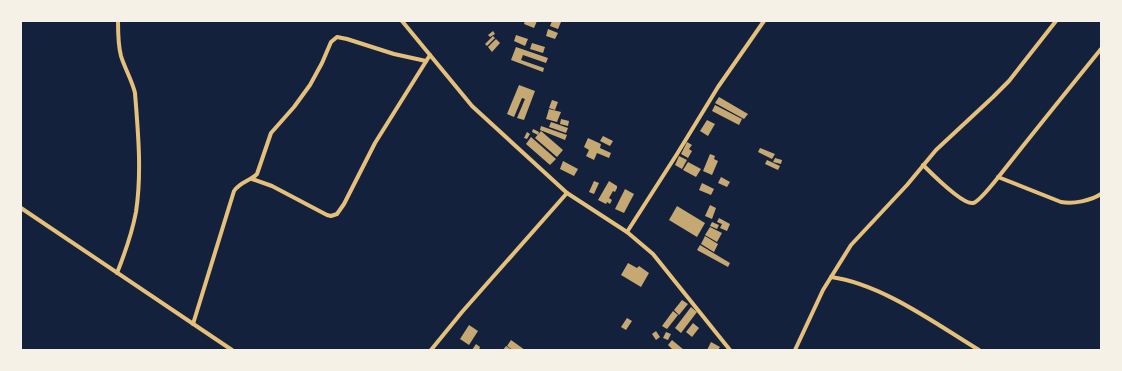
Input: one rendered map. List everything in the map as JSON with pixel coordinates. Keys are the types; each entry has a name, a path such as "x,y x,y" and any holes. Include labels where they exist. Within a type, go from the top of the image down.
{"street":[{"path":"117,273 126,249 136,212 139,162 135,92 121,55 118,21"},
{"path":"402,21 472,106 567,192 627,232 652,254 666,269 730,350"},
{"path":"627,232 718,87 764,21"},
{"path":"795,350 814,308 847,250 945,141 1009,81 1056,21"},
{"path":"193,324 234,191 240,183 252,179 257,174 261,167 271,133 310,85 322,63 329,45 334,38 340,37 394,54 426,61"},
{"path":"922,165 960,199 969,203 976,202 998,177 1101,49"},
{"path":"252,179 272,186 327,215 331,216 337,214 344,204 376,143 430,55"},
{"path":"998,177 1061,202 1071,203 1092,199 1101,194"},
{"path":"431,350 462,312 567,192"},
{"path":"21,208 232,350"},
{"path":"831,276 859,283 880,292 979,350"}],"building":[{"path":"525,21 537,21 534,28 524,24"},
{"path":"552,21 561,22 558,29 550,26"},
{"path":"548,29 558,33 555,39 546,36"},
{"path":"493,31 495,34 490,37 488,35"},
{"path":"516,35 528,39 525,46 514,41"},
{"path":"493,36 495,38 487,46 485,44"},
{"path":"496,39 500,43 492,52 488,47"},
{"path":"532,43 545,47 543,53 530,49"},
{"path":"516,47 548,58 546,63 523,55 521,60 544,68 543,72 511,60"},
{"path":"519,85 535,91 524,120 517,118 525,99 522,98 514,117 507,114"},
{"path":"719,97 748,114 744,119 715,103"},
{"path":"552,100 558,102 555,110 549,108"},
{"path":"715,105 742,119 739,125 712,111"},
{"path":"549,109 561,112 557,122 546,119"},
{"path":"561,119 569,121 568,126 560,124"},
{"path":"707,120 715,124 708,136 700,131"},
{"path":"551,122 568,128 566,133 549,127"},
{"path":"541,126 567,135 565,140 540,130"},
{"path":"533,129 539,132 538,135 532,132"},
{"path":"541,131 563,150 557,157 535,138"},
{"path":"527,132 530,134 527,139 524,138"},
{"path":"603,136 613,141 610,146 600,141"},
{"path":"531,137 556,159 550,165 526,144"},
{"path":"588,138 601,144 600,148 611,153 609,158 597,153 594,160 586,156 589,150 584,147"},
{"path":"687,142 692,145 689,149 692,151 688,158 681,154"},
{"path":"760,148 775,154 772,159 758,152"},
{"path":"710,154 715,156 714,159 718,161 712,175 703,171"},
{"path":"679,156 687,160 682,169 675,165"},
{"path":"775,158 782,160 781,164 773,162"},
{"path":"767,160 780,166 778,170 765,164"},
{"path":"563,161 578,169 574,176 560,169"},
{"path":"688,162 701,169 696,177 683,170"},
{"path":"721,177 730,182 727,187 718,183"},
{"path":"594,181 599,183 594,194 589,192"},
{"path":"609,181 617,186 617,188 615,192 613,191 609,198 612,200 610,204 607,202 606,204 598,200"},
{"path":"702,183 714,189 711,195 699,190"},
{"path":"625,189 634,194 624,213 615,209"},
{"path":"710,205 716,208 712,219 705,216"},
{"path":"677,206 705,223 697,237 669,220"},
{"path":"719,218 730,224 727,231 720,228 722,224 717,222"},
{"path":"712,222 719,225 717,229 710,226"},
{"path":"710,227 722,233 717,242 705,235"},
{"path":"705,236 718,244 714,252 701,244"},
{"path":"700,245 730,263 728,267 697,250"},
{"path":"628,263 637,268 639,266 649,273 641,287 621,275"},
{"path":"682,300 688,304 679,315 674,310"},
{"path":"691,307 697,312 681,333 675,328"},
{"path":"673,311 678,315 667,329 662,326"},
{"path":"627,318 632,321 626,330 621,327"},
{"path":"693,323 699,328 692,337 686,332"},
{"path":"469,325 478,331 469,345 460,339"},
{"path":"656,331 660,337 656,340 652,334"},
{"path":"666,332 671,334 668,340 663,338"},
{"path":"511,340 525,350 513,350 507,346"},
{"path":"672,340 684,350 673,350 668,345"},
{"path":"711,342 720,347 718,350 707,350"},
{"path":"476,344 480,347 479,350 472,350"},
{"path":"506,346 512,350 503,350"}]}
